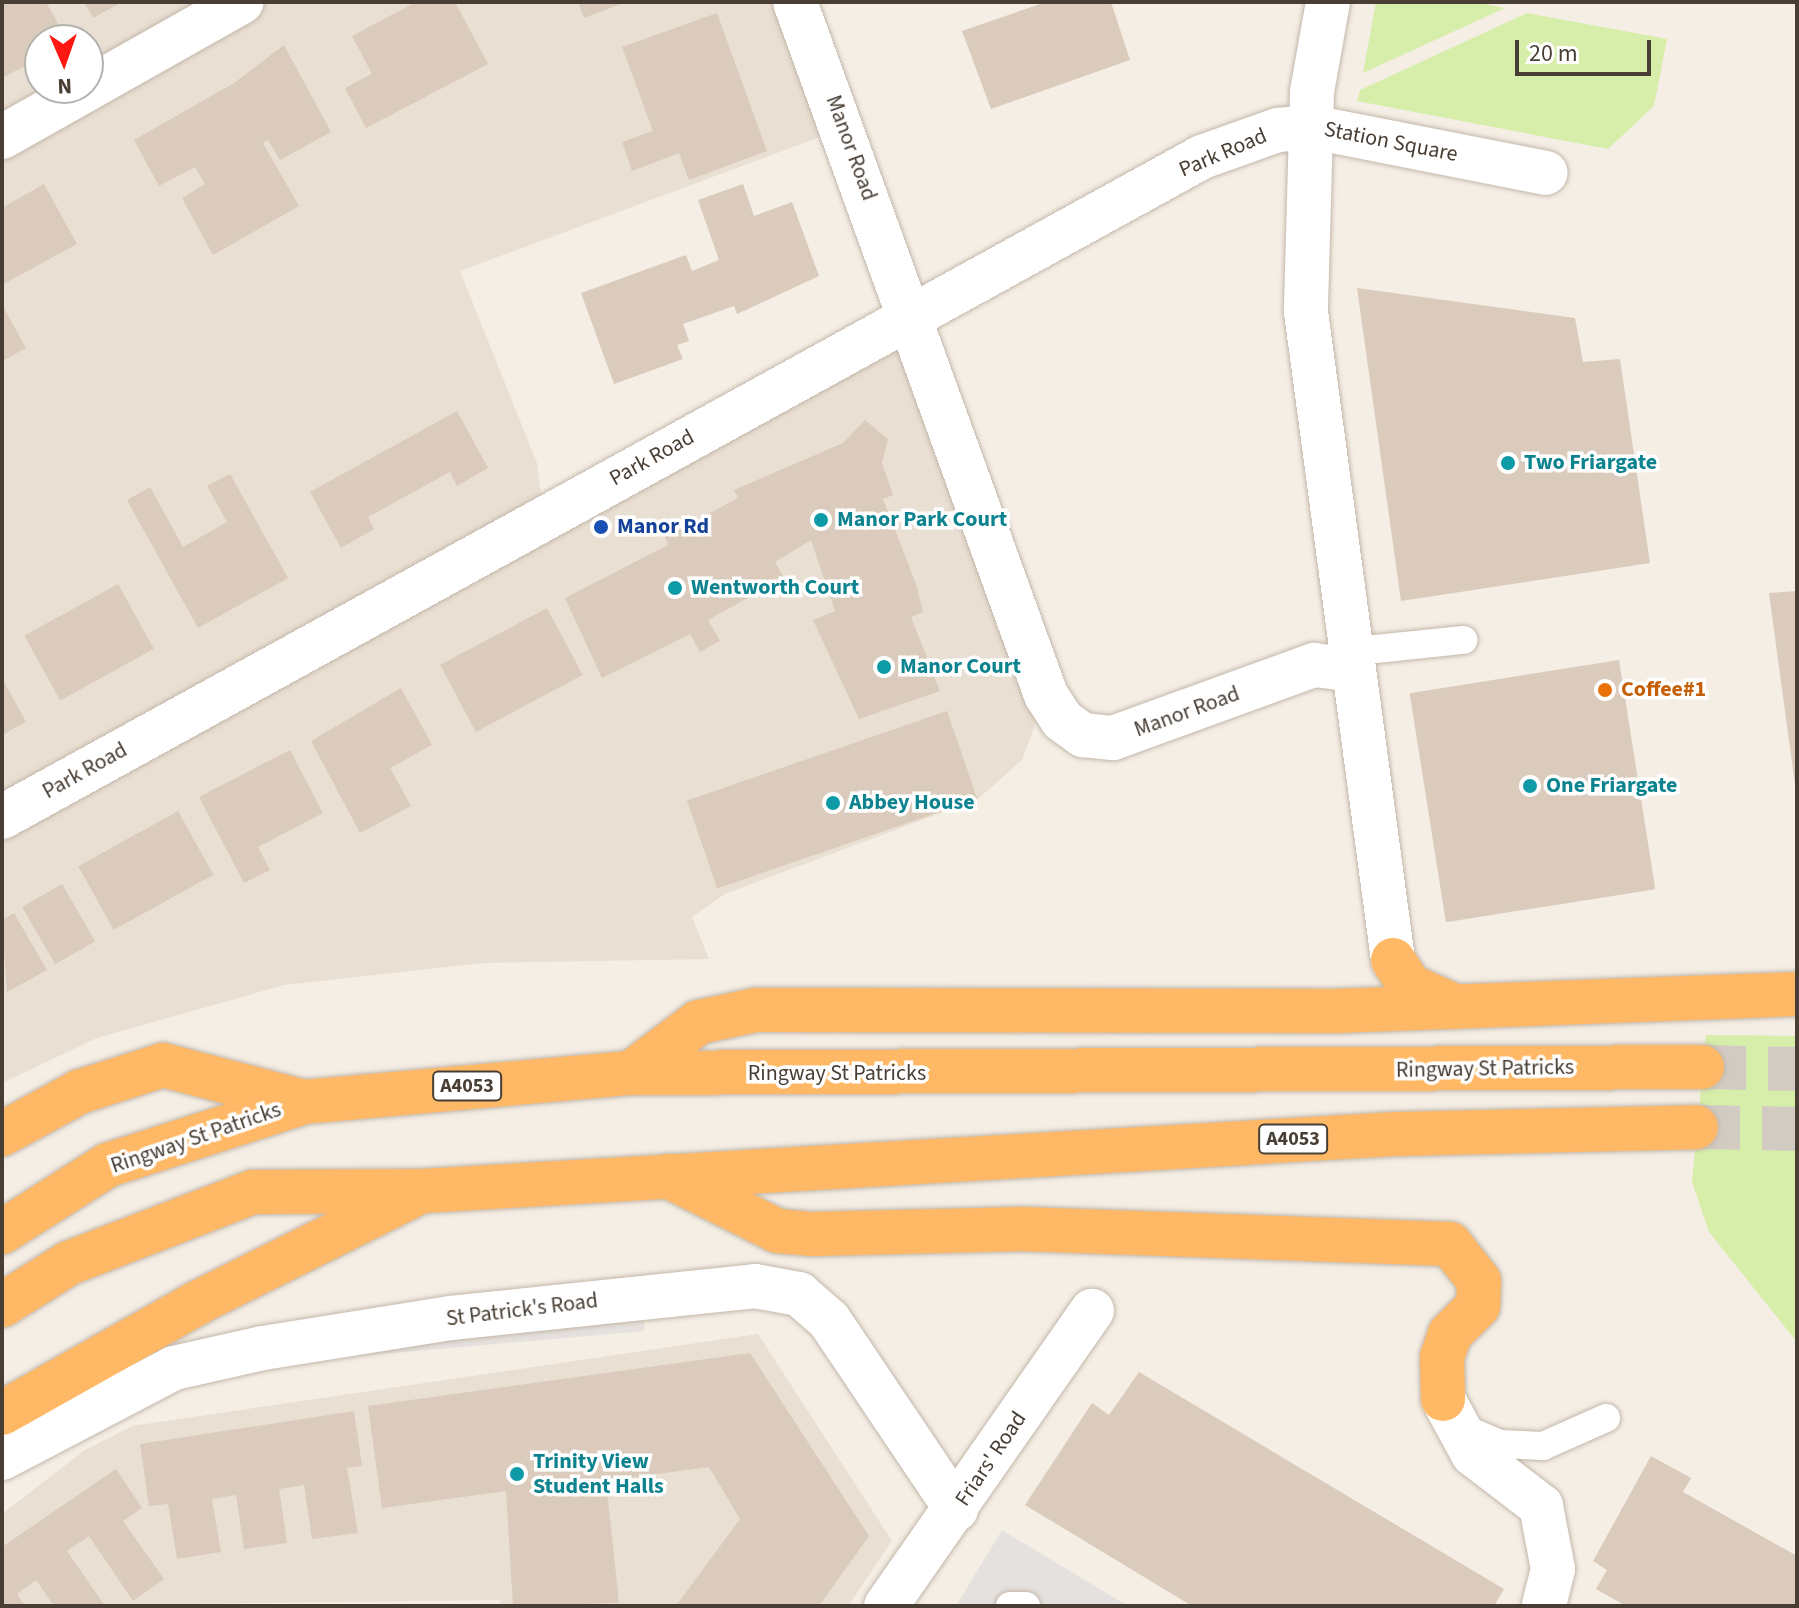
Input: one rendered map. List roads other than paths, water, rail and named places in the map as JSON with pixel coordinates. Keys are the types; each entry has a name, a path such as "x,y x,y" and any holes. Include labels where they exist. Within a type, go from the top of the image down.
{"highway":[{"path":"1336,1011 1367,1003 1383,988 1393,960 1431,1001 1467,1009"},
{"path":"631,1073 699,1022 756,1010 1467,1009 1797,994"},
{"path":"2,1134 79,1092 163,1065 304,1102"},
{"name":"Ringway St Patricks","path":"2,1232 108,1165 304,1102 631,1073 1702,1067"},
{"name":"A4053","path":"2,1305 69,1263 253,1192 422,1191 666,1174 1397,1134 1696,1127"},
{"path":"666,1174 778,1231 1022,1229 1450,1244 1469,1262 1479,1294 1478,1306 1450,1334 1442,1357 1448,1411"},
{"path":"2,1413 197,1303 422,1191"}],"street":[{"path":"2,137 242,2"},
{"name":"Manor Road","path":"795,2 912,315 1046,695 1062,720 1083,735 1113,738 1314,665 1353,670"},
{"name":"Station Square","path":"1328,2 1312,127 1546,173"},
{"path":"1312,127 1306,312 1393,960"},
{"name":"Park Road","path":"2,817 1202,157 1278,130 1312,127"},
{"name":"St Patrick's Road","path":"2,1458 115,1395 189,1365 451,1318 755,1286 799,1294 829,1320 956,1509"},
{"name":"Friars' Road","path":"886,1606 1092,1311"},
{"path":"1448,1411 1473,1454 1541,1506 1553,1569 1544,1606"}],"lane":[{"path":"1353,670 1366,650 1463,640"},
{"path":"1448,1411 1500,1444 1532,1446 1559,1442 1606,1418"},
{"path":"1010,1606 1026,1606"}],"tunnel":[{"path":"1702,1067 1797,1069"},
{"path":"1696,1127 1797,1129"}],"place":[{"name":"Two Friargate","path":"1508,463"},
{"name":"Manor Park Court","path":"821,520"},
{"name":"Manor Rd","path":"601,527"},
{"name":"Wentworth Court","path":"675,588"},
{"name":"Manor Court","path":"884,667"},
{"name":"Coffee#1","path":"1605,690"},
{"name":"One Friargate","path":"1530,786"},
{"name":"Abbey House","path":"833,803"},
{"name":"Trinity View Student Halls","path":"517,1474"}]}
